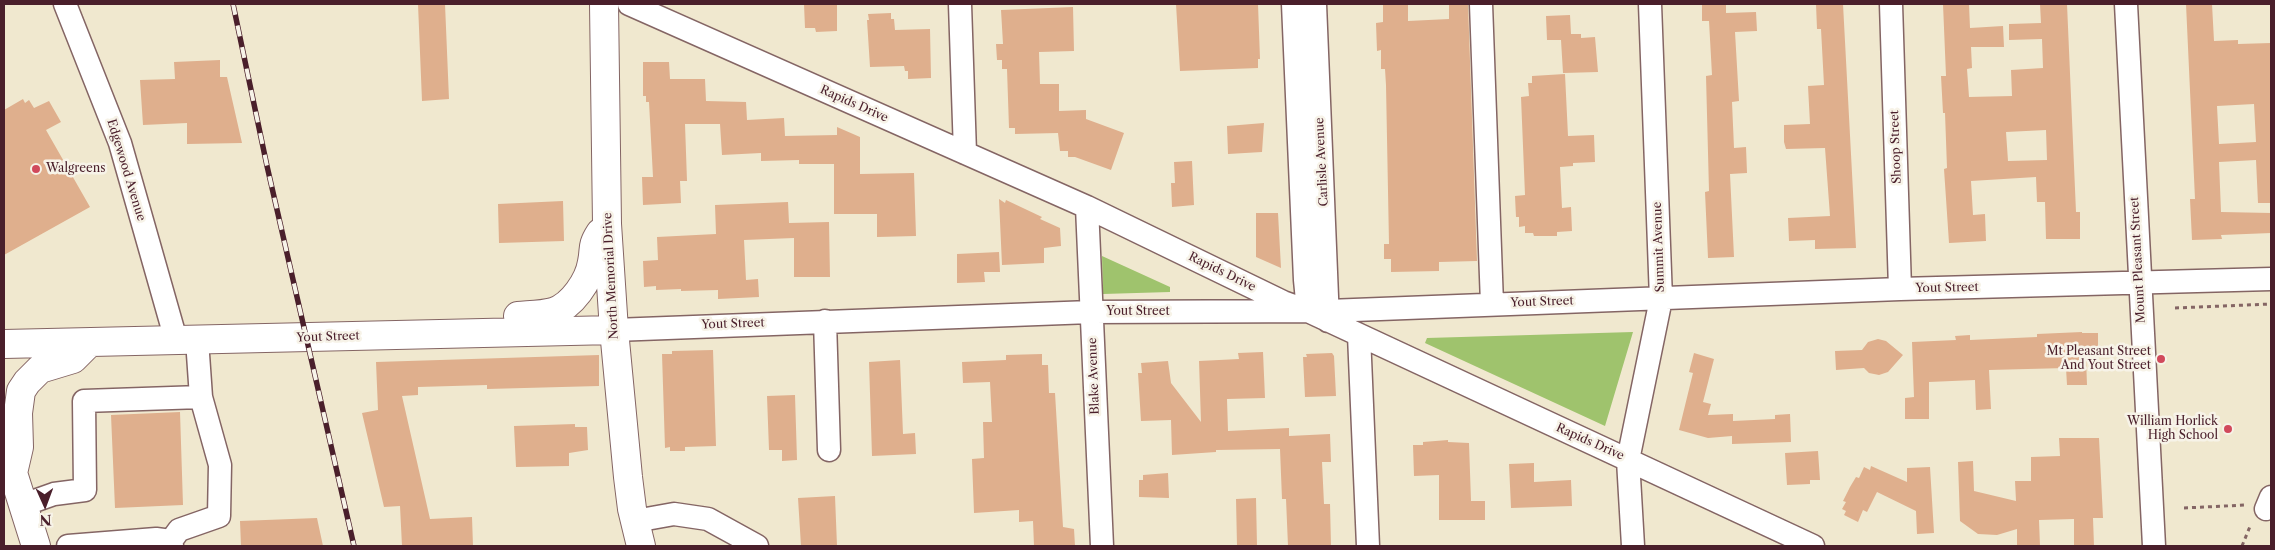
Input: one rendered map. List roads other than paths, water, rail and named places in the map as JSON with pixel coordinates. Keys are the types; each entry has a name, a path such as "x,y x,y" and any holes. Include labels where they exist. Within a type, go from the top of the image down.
{"main road":[{"name":"North Memorial Drive","path":"604,4 607,224 614,330 628,477 638,534"},
{"path":"490,331 514,316 553,312 565,306 585,280 592,262 593,243 607,224"},
{"name":"Yout Street","path":"4,344 490,331 614,330"},
{"path":"36,546 9,462 19,447 19,402 24,386 40,369 73,359 89,342"}],"street":[{"name":"Edgewood Avenue","path":"65,4 120,143 186,340 220,465 219,516 179,530 171,543"},
{"name":"Rapids Drive","path":"629,4 1087,207 1283,302 1321,314 1359,335 1813,546"},
{"path":"960,4 965,153"},
{"name":"Carlisle Avenue","path":"1293,4 1305,280 1321,314"},
{"name":"Carlisle Avenue","path":"1315,4 1321,314"},
{"path":"1481,4 1492,304"},
{"name":"Summit Avenue","path":"1633,546 1628,460 1662,299 1650,4"},
{"name":"Shoop Street","path":"1891,4 1900,289"},
{"name":"Mount Pleasant Street","path":"2126,4 2154,546"},
{"name":"Blake Avenue","path":"1087,207 1102,546"},
{"name":"Yout Street","path":"614,330 1091,312 1321,314 1492,304 1900,289 2271,279"},
{"path":"825,321 829,450"},
{"path":"1359,335 1368,546"},
{"path":"23,505 54,494 85,490 84,401 201,397"},
{"path":"638,534 674,514 708,519 756,546"},
{"path":"68,546 156,539 171,543"}],"railway":[{"path":"233,4 267,166 354,546"}],"place":[{"name":"Walgreens","path":"36,169"},
{"name":"Mt Pleasant Street And Yout Street","path":"2161,359"},
{"name":"William Horlick High School","path":"2228,429"}]}
